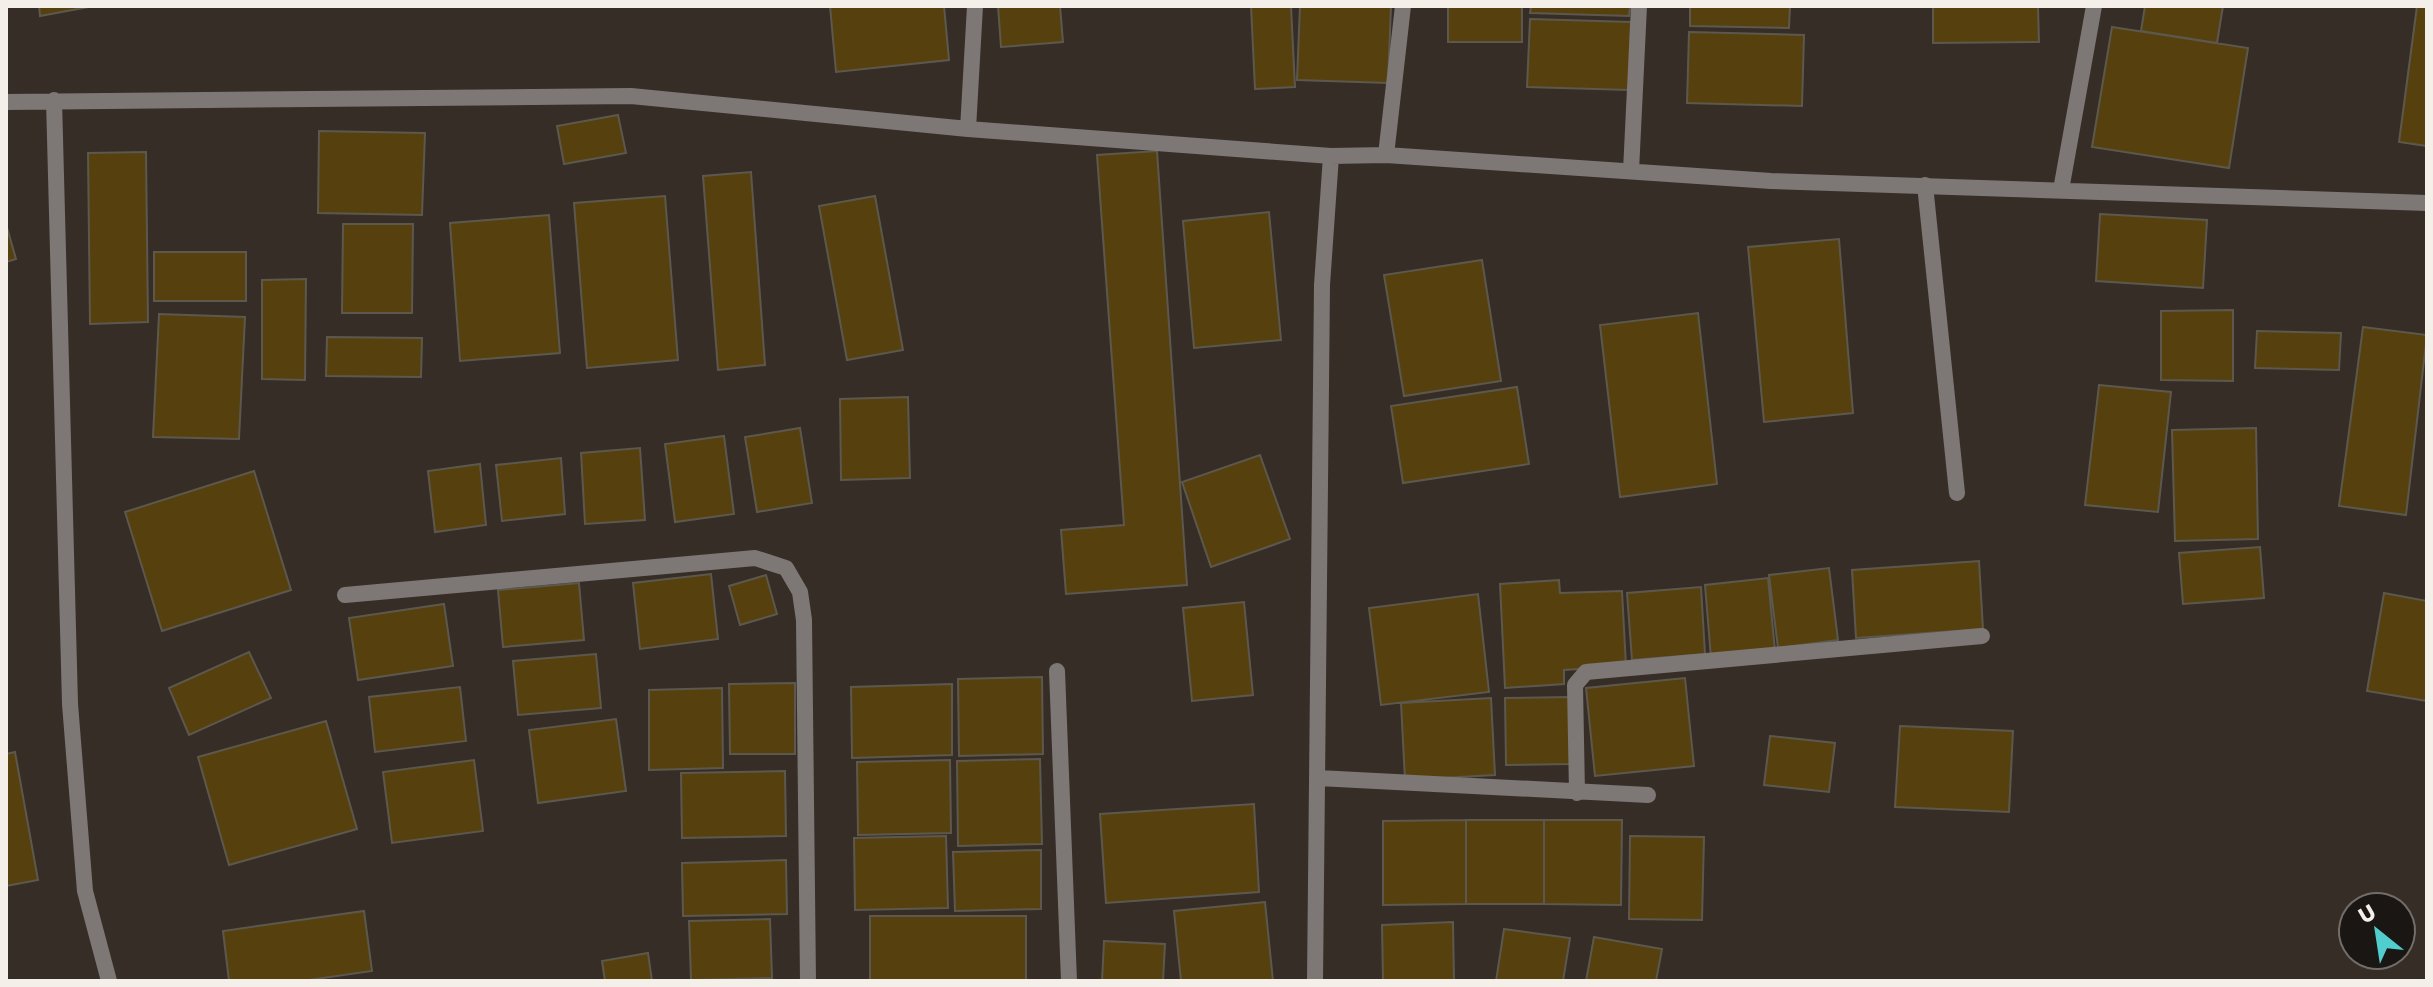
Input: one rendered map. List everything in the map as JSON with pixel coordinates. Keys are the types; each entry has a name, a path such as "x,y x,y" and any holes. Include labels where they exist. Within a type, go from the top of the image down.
{"street":[{"path":"968,129 975,6"},
{"path":"1386,155 1403,6"},
{"path":"1631,171 1639,6"},
{"path":"2061,190 2094,6"},
{"path":"6,102 631,96 968,129 1331,156 1386,155 1771,181 2427,203"},
{"path":"54,100 70,704 85,891 109,981"},
{"path":"1315,981 1322,285 1331,156"},
{"path":"1925,185 1957,493"},
{"path":"345,595 755,558 786,568 800,592 804,620 808,981"},
{"path":"1577,793 1575,685 1586,672 1982,636"},
{"path":"1057,671 1069,981"},
{"path":"1318,778 1648,795"}],"building":[{"path":"39,6 94,6 40,16"},
{"path":"830,6 944,6 949,60 836,72"},
{"path":"998,6 1060,6 1063,42 1001,47"},
{"path":"1251,6 1291,6 1295,87 1255,89"},
{"path":"1300,6 1391,6 1388,83 1297,80"},
{"path":"1448,6 1522,6 1522,42 1448,42"},
{"path":"1531,6 1630,6 1629,16 1530,13"},
{"path":"1690,6 1790,6 1789,28 1690,26"},
{"path":"1933,6 2038,6 2039,42 1933,43"},
{"path":"2145,6 2223,6 2217,43 2141,31"},
{"path":"2417,6 2427,6 2427,146 2399,142"},
{"path":"1530,19 1631,22 1629,90 1527,87"},
{"path":"2112,27 2248,48 2229,168 2092,147"},
{"path":"1689,32 1804,35 1802,106 1687,103"},
{"path":"618,115 626,153 564,164 557,126"},
{"path":"319,131 425,133 422,215 318,213"},
{"path":"1157,151 1187,585 1066,594 1061,530 1124,525 1097,155"},
{"path":"146,152 148,322 90,324 88,153"},
{"path":"751,172 765,365 718,370 703,176"},
{"path":"665,196 678,360 587,368 574,203"},
{"path":"875,196 903,350 847,360 819,206"},
{"path":"1269,212 1281,340 1194,348 1183,221"},
{"path":"2100,214 2207,220 2203,288 2096,281"},
{"path":"549,215 560,353 460,361 450,223"},
{"path":"6,224 16,259 6,262"},
{"path":"343,224 413,224 412,313 342,313"},
{"path":"1839,239 1853,413 1764,422 1748,247"},
{"path":"154,252 246,252 246,301 154,301"},
{"path":"1482,260 1501,381 1404,396 1384,275"},
{"path":"306,279 305,380 262,379 262,280"},
{"path":"2233,310 2233,381 2161,380 2161,311"},
{"path":"1698,313 1717,484 1620,497 1600,325"},
{"path":"159,314 245,317 239,439 153,437"},
{"path":"2363,327 2427,335 2406,515 2339,506"},
{"path":"2257,331 2341,333 2339,370 2255,368"},
{"path":"327,337 422,338 421,377 326,376"},
{"path":"2099,385 2171,392 2158,512 2085,505"},
{"path":"1517,387 1529,464 1403,483 1391,406"},
{"path":"908,397 910,478 841,480 840,399"},
{"path":"800,428 812,503 757,512 745,437"},
{"path":"2256,428 2258,539 2175,541 2172,430"},
{"path":"724,436 734,514 675,522 665,444"},
{"path":"640,448 645,520 585,524 581,453"},
{"path":"1260,455 1290,539 1211,567 1182,482"},
{"path":"561,458 565,514 502,521 496,465"},
{"path":"480,464 486,525 435,532 428,471"},
{"path":"254,471 291,590 162,631 125,512"},
{"path":"2260,547 2264,598 2183,604 2179,553"},
{"path":"1979,561 1983,629 1856,638 1852,570"},
{"path":"1829,568 1838,640 1778,648 1769,575"},
{"path":"711,574 718,639 640,649 633,583"},
{"path":"766,575 777,614 740,625 729,586"},
{"path":"1768,578 1775,651 1711,658 1705,585"},
{"path":"1559,580 1560,593 1622,591 1626,666 1564,670 1564,684 1505,688 1500,584"},
{"path":"579,583 584,640 503,647 498,590"},
{"path":"1701,587 1705,654 1632,660 1627,593"},
{"path":"2384,593 2427,601 2427,701 2367,691"},
{"path":"1478,594 1489,692 1381,705 1369,608"},
{"path":"1244,602 1253,695 1192,701 1183,608"},
{"path":"444,604 453,666 358,680 349,618"},
{"path":"249,652 271,698 189,735 169,688"},
{"path":"596,654 601,708 518,715 513,661"},
{"path":"1042,677 1043,754 959,756 958,679"},
{"path":"1685,678 1694,766 1595,776 1586,688"},
{"path":"795,683 795,754 730,754 729,684"},
{"path":"952,684 952,755 852,758 851,687"},
{"path":"460,687 466,741 375,752 369,697"},
{"path":"722,688 723,768 649,770 649,690"},
{"path":"1570,697 1571,764 1506,765 1505,698"},
{"path":"1491,698 1495,775 1405,780 1401,703"},
{"path":"616,719 626,791 538,803 529,730"},
{"path":"326,721 357,829 229,865 198,757"},
{"path":"1900,726 2013,731 2009,812 1895,807"},
{"path":"1770,736 1835,743 1829,792 1764,785"},
{"path":"15,752 38,880 6,886 6,754"},
{"path":"1040,759 1042,844 958,846 957,761"},
{"path":"474,760 483,831 392,843 383,772"},
{"path":"950,760 951,833 858,835 857,762"},
{"path":"785,771 786,836 682,838 681,773"},
{"path":"1254,804 1259,892 1106,903 1100,814"},
{"path":"1466,820 1544,820 1544,904 1466,904"},
{"path":"1466,820 1466,904 1383,905 1383,821"},
{"path":"1544,820 1622,820 1621,905 1544,904"},
{"path":"946,836 948,908 855,910 854,838"},
{"path":"1630,836 1704,837 1702,920 1629,919"},
{"path":"1041,850 1041,909 955,911 953,852"},
{"path":"786,860 787,914 683,916 682,863"},
{"path":"1265,902 1273,981 1181,981 1174,911"},
{"path":"364,911 372,971 302,981 229,981 223,931"},
{"path":"870,916 1026,916 1026,981 870,981"},
{"path":"770,919 772,978 691,980 689,921"},
{"path":"1453,922 1454,981 1383,981 1382,925"},
{"path":"1504,929 1570,938 1563,981 1496,981"},
{"path":"1594,937 1662,949 1656,981 1586,981"},
{"path":"1104,941 1165,944 1163,981 1102,981"},
{"path":"648,953 652,981 605,981 602,961"}]}
